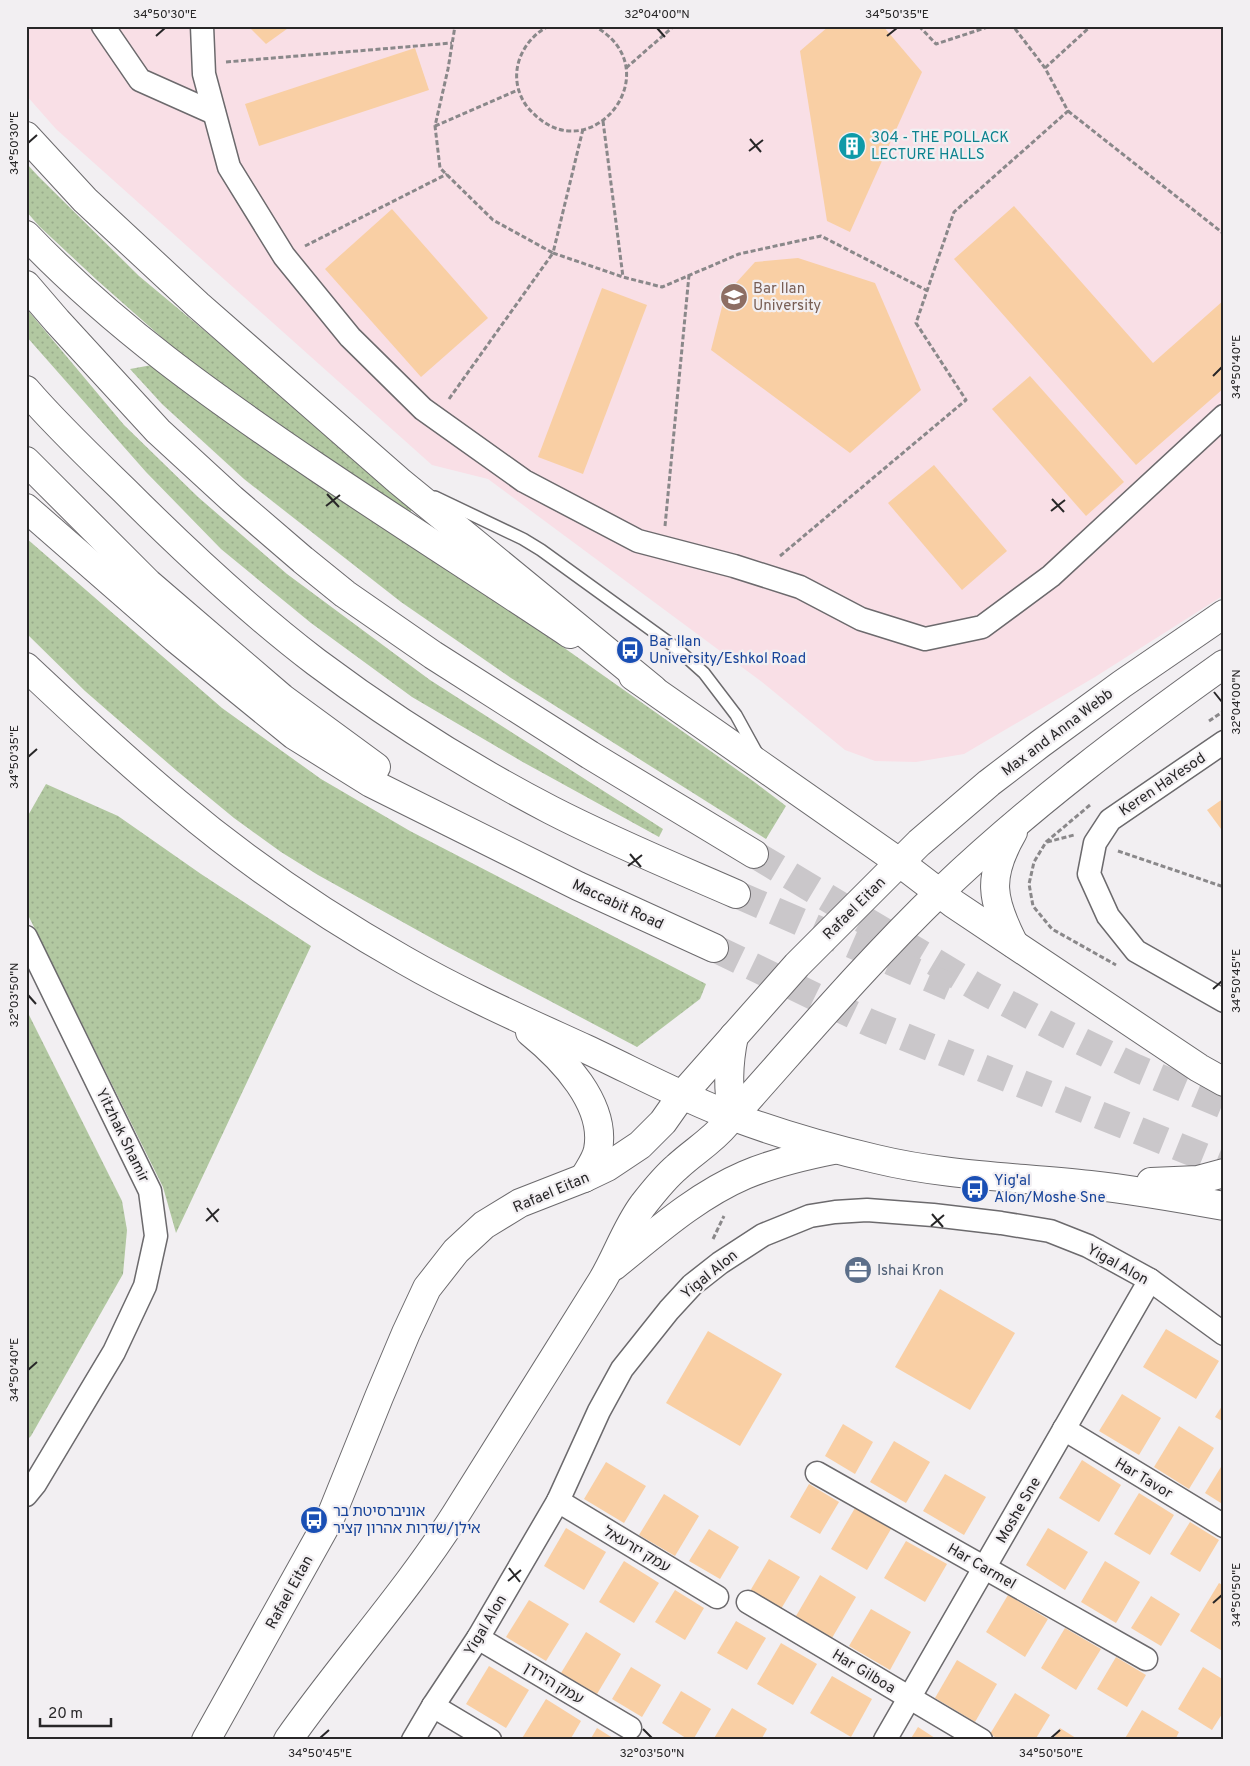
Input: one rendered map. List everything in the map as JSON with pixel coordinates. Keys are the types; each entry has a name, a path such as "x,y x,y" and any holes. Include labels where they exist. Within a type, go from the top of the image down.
{"main road":[{"path":"26,136 85,200 198,305 399,481 653,689"},
{"path":"26,235 96,303 149,348 251,423 653,689 1014,945 1224,1082"},
{"path":"26,285 96,365 158,431 232,499 345,594 441,660 576,746 754,854"},
{"path":"26,390 86,453 211,573 316,661 366,697 482,771 550,809 595,832 736,894"},
{"path":"26,461 148,583 282,698 380,770 523,859"},
{"path":"26,508 175,638 294,735 371,783 523,859"},
{"name":"Max and Anna Webb","path":"899,862 989,783 1040,744 1122,684 1224,614"},
{"path":"288,1740 336,1674 395,1600 448,1526 607,1272 640,1209 659,1184 675,1168 714,1136 835,1002 940,893 1018,822 1097,757 1224,664"},
{"path":"26,667 171,798 245,856 310,902 407,962 682,1095 733,1116 837,1150 906,1166 948,1172 1092,1185 1224,1206"},
{"path":"1014,945 1002,921 996,902 994,882 997,865 1018,822"},
{"name":"Maccabit Road","path":"523,859 714,948"},
{"name":"Rafael Eitan","path":"206,1740 331,1516 379,1396 428,1288 456,1251 484,1225 520,1203 584,1178 640,1145 797,965 899,862"},
{"path":"503,1010 540,1040 564,1064 592,1105 597,1123 598,1150 584,1178"},
{"path":"733,1116 728,1081 734,1036"},
{"path":"607,1272 677,1216 743,1176 761,1168 799,1157 837,1150"},
{"path":"1092,1185 1198,1180 1224,1174"}],"street":[{"path":"103,26 140,80 214,113"},
{"path":"202,26 204,74 229,167 284,256 350,337 423,409 524,481 638,541 800,587 861,619 925,639 982,627 1050,576 1224,416"},
{"name":"Keren HaYesod","path":"1224,742 1110,820 1096,843 1089,874 1108,916 1136,951 1224,1000"},
{"name":"Yitzhak Shamir","path":"26,937 150,1190 156,1236 145,1286 114,1352 35,1484 26,1495"},
{"name":"Yigal Alon","path":"413,1740 478,1638 558,1501 599,1411 622,1369 669,1310 692,1285 752,1241 810,1216 866,1210 933,1215 1050,1231 1088,1246 1150,1280 1221,1332"},
{"name":"Moshe Sne","path":"885,1740 1150,1280"},
{"name":"Har Tavor","path":"1064,1429 1224,1526"},
{"name":"Har Carmel","path":"818,1473 1146,1659"},
{"name":"עמק יזרעאל","path":"558,1501 717,1597"},
{"name":"Har Gilboa","path":"748,1602 981,1740"},
{"name":"עמק הירדן","path":"478,1638 630,1728"},
{"path":"433,1706 490,1740"}],"lane":[{"path":"399,481 523,539 676,647 704,673 716,688 736,715 765,767"}],"path":[{"path":"455,26 448,69 435,126 440,168 493,220 553,253 623,277 662,287 739,254 821,236 928,291"},
{"path":"549,26 532,38 521,54 517,72 518,90 526,107 539,120 556,129 574,131 603,121 615,110 622,98 626,83 626,68 622,54 614,42 603,31 594,26"},
{"path":"626,68 674,26"},
{"path":"919,26 936,44 991,26"},
{"path":"1013,26 1045,68 1068,111 1224,234"},
{"path":"1045,68 1091,26"},
{"path":"203,64 452,43"},
{"path":"435,126 518,90"},
{"path":"759,574 966,400 916,323 954,212 1068,111"},
{"path":"603,121 623,277"},
{"path":"435,417 553,253 583,129"},
{"path":"284,256 447,174"},
{"path":"663,547 689,275"},
{"path":"1046,842 1073,835 1224,887"},
{"path":"712,1243 743,1176"}],"shaded area":[{"name":"Bar Ilan University","path":"26,26 1224,26 1224,595 1095,677 964,754 916,762 875,761 845,750 762,682 488,479 432,465 56,129 26,95"}],"green space":[{"path":"26,163 139,276 414,505 409,515 276,424 185,358 98,281 39,226 26,211"},
{"path":"26,308 124,425 198,497 287,574 430,680 663,829 659,837 521,761 412,697 311,623 221,549 146,472 26,336"},
{"path":"152,365 553,640 786,806 766,839 511,678 401,602 244,479 162,404 130,369"},
{"path":"26,538 222,708 321,779 410,831 706,984 700,999 637,1047 444,945 318,875 281,852 234,818 177,771 85,691 26,633"},
{"path":"46,784 118,816 201,874 311,946 176,1233 163,1187 26,911 26,819"},
{"path":"26,1009 122,1201 127,1230 123,1274 31,1436 26,1441"}],"building":[{"path":"248,26 291,26 266,44"},
{"name":"304 - THE POLLACK LECTURE HALLS","path":"829,26 883,26 922,72 850,232 827,221 800,51"},
{"path":"415,48 429,90 259,146 245,104"},
{"path":"1014,206 1153,363 1224,300 1224,388 1136,465 954,259"},
{"path":"392,209 488,318 421,377 325,269"},
{"path":"798,258 875,283 921,390 850,453 711,350 725,295 755,262"},
{"path":"602,288 647,305 583,474 538,457"},
{"path":"1030,376 1124,482 1086,516 992,409"},
{"path":"934,465 1007,551 962,590 888,503"},
{"path":"1224,798 1224,833 1207,810"},
{"path":"940,1289 1015,1333 970,1410 895,1367"},
{"path":"1166,1329 1219,1361 1196,1399 1143,1367"},
{"path":"708,1331 782,1374 740,1446 666,1403"},
{"path":"1122,1394 1161,1418 1139,1455 1099,1431"},
{"path":"1224,1403 1224,1422 1215,1417"},
{"path":"843,1424 873,1442 855,1474 825,1456"},
{"path":"1179,1426 1214,1448 1189,1489 1154,1467"},
{"path":"894,1441 930,1462 906,1503 870,1482"},
{"path":"1082,1460 1121,1485 1099,1522 1059,1498"},
{"path":"606,1462 646,1486 624,1523 584,1499"},
{"path":"1224,1462 1224,1505 1205,1493"},
{"path":"945,1474 986,1497 964,1535 923,1511"},
{"path":"809,1484 839,1502 820,1534 790,1517"},
{"path":"1139,1493 1174,1515 1150,1555 1114,1534"},
{"path":"664,1494 699,1516 675,1556 639,1535"},
{"path":"855,1508 891,1529 867,1570 831,1549"},
{"path":"1190,1522 1219,1540 1200,1572 1170,1554"},
{"path":"566,1528 606,1552 584,1590 544,1566"},
{"path":"1048,1528 1088,1552 1065,1590 1026,1565"},
{"path":"709,1529 739,1547 720,1579 689,1561"},
{"path":"906,1541 947,1564 925,1602 884,1578"},
{"path":"769,1559 800,1577 781,1609 750,1591"},
{"path":"624,1561 659,1583 634,1623 599,1602"},
{"path":"1105,1561 1140,1582 1116,1623 1081,1602"},
{"path":"820,1575 856,1597 832,1638 796,1616"},
{"path":"1219,1583 1224,1586 1224,1652 1190,1631"},
{"path":"675,1590 704,1608 685,1640 655,1622"},
{"path":"1008,1595 1048,1619 1025,1657 986,1632"},
{"path":"1151,1596 1180,1614 1161,1646 1131,1628"},
{"path":"529,1600 569,1624 546,1661 506,1637"},
{"path":"871,1609 911,1632 890,1670 849,1646"},
{"path":"736,1621 766,1638 747,1670 717,1653"},
{"path":"1065,1628 1101,1649 1076,1690 1041,1668"},
{"path":"586,1632 621,1654 597,1694 561,1673"},
{"path":"781,1643 817,1664 793,1705 757,1684"},
{"path":"1116,1657 1146,1675 1127,1707 1097,1689"},
{"path":"957,1660 997,1684 975,1722 935,1698"},
{"path":"489,1666 529,1690 506,1728 466,1704"},
{"path":"631,1667 661,1685 642,1717 612,1699"},
{"path":"1203,1667 1224,1680 1224,1711 1212,1730 1178,1709"},
{"path":"832,1676 872,1699 851,1737 810,1713"},
{"path":"681,1691 711,1709 693,1740 689,1740 662,1723"},
{"path":"1015,1693 1050,1715 1035,1740 1000,1740 990,1734"},
{"path":"546,1699 581,1721 570,1740 521,1740"},
{"path":"732,1708 767,1729 761,1740 713,1740"},
{"path":"1142,1710 1179,1732 1175,1740 1124,1740"},
{"path":"918,1727 938,1740 910,1740"},
{"path":"597,1728 616,1740 590,1740"},
{"path":"1060,1728 1079,1740 1053,1740"}],"tunnel":[{"path":"754,854 978,988 1136,1068 1224,1105"},
{"path":"736,894 950,987"},
{"path":"714,948 870,1023 1224,1165"}],"place":[{"name":"304 - THE POLLACK LECTURE HALLS","path":"852,146"},
{"name":"Bar Ilan University","path":"734,297"},
{"name":"Bar Ilan University/Eshkol Road","path":"630,650"},
{"name":"Yig'al Alon/Moshe Sne","path":"975,1189"},
{"name":"Ishai Kron","path":"858,1270"},
{"name":"אוניברסיטת בר אילן/שדרות אהרון קציר","path":"314,1520"}]}
